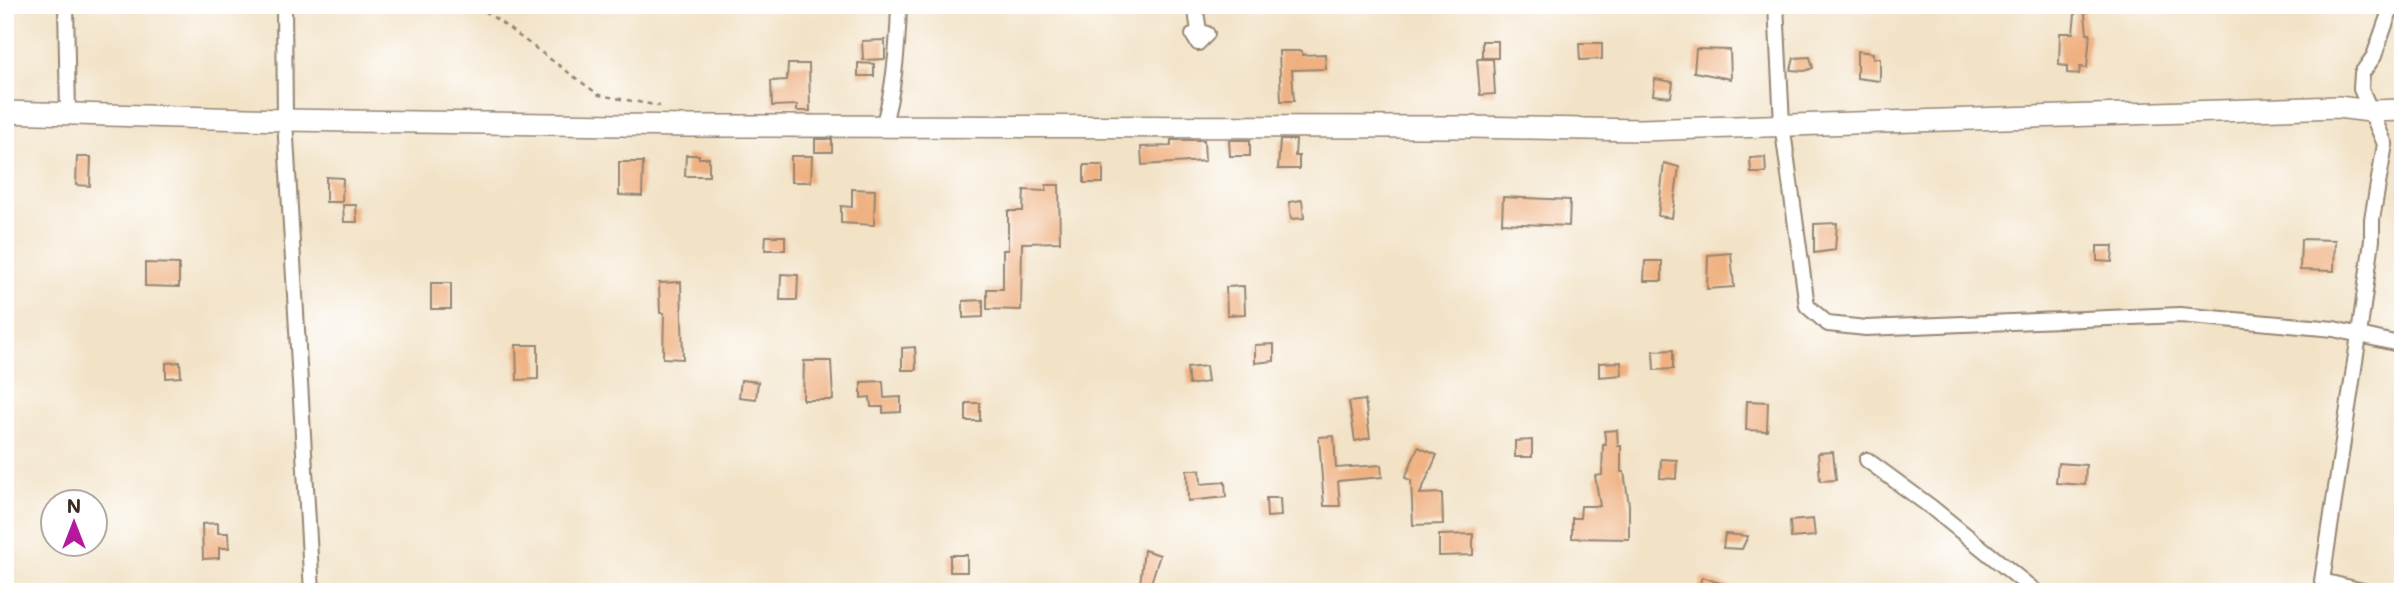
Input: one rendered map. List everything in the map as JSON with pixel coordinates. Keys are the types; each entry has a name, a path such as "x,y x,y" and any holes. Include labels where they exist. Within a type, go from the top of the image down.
{"street":[{"path":"66,5 68,115"},
{"path":"285,5 285,120 312,592"},
{"path":"883,126 889,107 899,29 899,5"},
{"path":"1195,5 1199,31"},
{"path":"1776,5 1782,124 1807,306 1828,324 1866,328 2180,315 2334,329 2403,345"},
{"path":"2367,592 2322,581 2359,335 2372,240 2372,219 2385,144 2361,89 2362,72 2374,56 2392,5"},
{"path":"5,112 285,120 689,126 1442,127 1641,130 2338,107 2370,111 2403,110"},
{"path":"1867,460 1931,507 2036,592"}],"path":[{"path":"477,5 599,95 671,109"}],"building":[{"path":"2076,5 2084,5 2087,33 2090,33 2087,68 2080,67 2079,74 2067,73 2067,66 2059,65 2060,33 2073,33"},
{"path":"885,40 885,59 863,60 862,41"},
{"path":"1482,41 1498,41 1498,58 1482,58"},
{"path":"1579,43 1602,43 1602,59 1580,60"},
{"path":"1696,49 1730,50 1731,79 1694,72"},
{"path":"1279,51 1302,51 1302,55 1325,54 1326,69 1292,70 1294,101 1281,101"},
{"path":"1857,51 1873,53 1873,58 1880,58 1880,81 1857,78"},
{"path":"1810,57 1813,68 1805,71 1791,70 1794,58"},
{"path":"1477,59 1493,59 1495,94 1480,95"},
{"path":"858,63 874,64 874,76 858,76"},
{"path":"788,64 809,64 810,111 797,111 797,105 772,106 771,81 787,80"},
{"path":"1655,79 1673,82 1671,97 1653,95"},
{"path":"815,139 832,139 832,152 815,152"},
{"path":"1171,140 1204,140 1205,161 1142,165 1141,147 1171,146"},
{"path":"1229,140 1250,140 1250,156 1230,156"},
{"path":"1280,140 1296,140 1295,156 1299,156 1299,169 1278,169"},
{"path":"686,155 709,158 709,176 685,176"},
{"path":"791,156 812,156 811,182 791,182"},
{"path":"77,157 91,157 90,186 76,185"},
{"path":"1765,157 1766,173 1751,173 1750,158"},
{"path":"619,162 643,162 642,196 619,195"},
{"path":"1664,163 1679,167 1672,218 1658,216"},
{"path":"1084,165 1103,165 1103,183 1084,183"},
{"path":"326,177 343,178 342,202 326,202"},
{"path":"1046,185 1059,185 1060,242 1022,243 1021,310 987,309 987,289 1003,289 1003,250 1008,250 1008,211 1023,211 1024,190 1046,191"},
{"path":"852,189 875,190 874,225 841,223 841,206 852,207"},
{"path":"1503,197 1570,200 1569,226 1502,223"},
{"path":"1302,200 1304,218 1291,219 1289,202"},
{"path":"343,205 356,205 357,222 344,222"},
{"path":"1837,223 1835,250 1814,253 1814,224"},
{"path":"766,236 785,236 785,250 765,250"},
{"path":"2301,239 2335,240 2334,271 2300,270"},
{"path":"2097,246 2113,246 2112,262 2097,261"},
{"path":"1731,253 1734,287 1707,289 1708,255"},
{"path":"1645,261 1662,261 1662,281 1644,281"},
{"path":"145,263 179,264 179,287 145,286"},
{"path":"781,274 798,275 797,300 780,300"},
{"path":"681,282 683,359 663,358 664,313 660,313 659,283"},
{"path":"431,283 451,283 451,309 431,309"},
{"path":"1244,286 1245,314 1227,315 1226,287"},
{"path":"983,300 983,317 963,318 963,301"},
{"path":"1274,344 1274,361 1255,363 1255,345"},
{"path":"516,345 538,345 538,379 517,380"},
{"path":"915,347 916,370 902,370 902,348"},
{"path":"1673,350 1673,369 1654,370 1653,351"},
{"path":"804,361 831,361 833,400 803,400"},
{"path":"180,362 181,377 166,378 166,363"},
{"path":"1621,362 1622,375 1599,377 1599,363"},
{"path":"1206,366 1208,382 1189,385 1187,368"},
{"path":"741,380 758,382 756,399 739,397"},
{"path":"883,381 884,398 901,397 901,412 883,413 883,407 871,407 870,397 861,398 861,382"},
{"path":"1365,400 1370,438 1355,441 1349,402"},
{"path":"1747,401 1768,402 1767,431 1746,430"},
{"path":"966,403 980,403 980,421 966,421"},
{"path":"1617,430 1618,446 1621,446 1621,472 1624,472 1629,505 1629,539 1572,538 1572,518 1580,518 1581,506 1600,506 1595,476 1602,475 1603,445 1606,445 1604,431"},
{"path":"1334,436 1336,468 1381,465 1382,477 1338,481 1340,506 1324,506 1319,437"},
{"path":"1532,440 1532,457 1515,457 1515,441"},
{"path":"1418,447 1437,455 1420,494 1442,493 1443,524 1413,525 1411,480 1405,478"},
{"path":"1833,452 1836,480 1820,481 1818,453"},
{"path":"1661,459 1677,460 1676,479 1660,478"},
{"path":"2058,463 2086,465 2085,485 2056,483"},
{"path":"1187,470 1200,470 1201,484 1225,482 1226,497 1188,501"},
{"path":"1266,498 1280,498 1281,516 1267,517"},
{"path":"1813,519 1815,536 1791,538 1790,521"},
{"path":"218,523 218,533 228,533 229,548 219,548 219,558 203,559 202,524"},
{"path":"1473,534 1473,555 1439,556 1439,535"},
{"path":"1725,534 1748,536 1742,549 1723,548"},
{"path":"1144,550 1160,555 1148,592 1139,592"},
{"path":"950,555 967,555 967,572 950,572"},
{"path":"1702,577 1738,589 1737,592 1697,592"}]}
